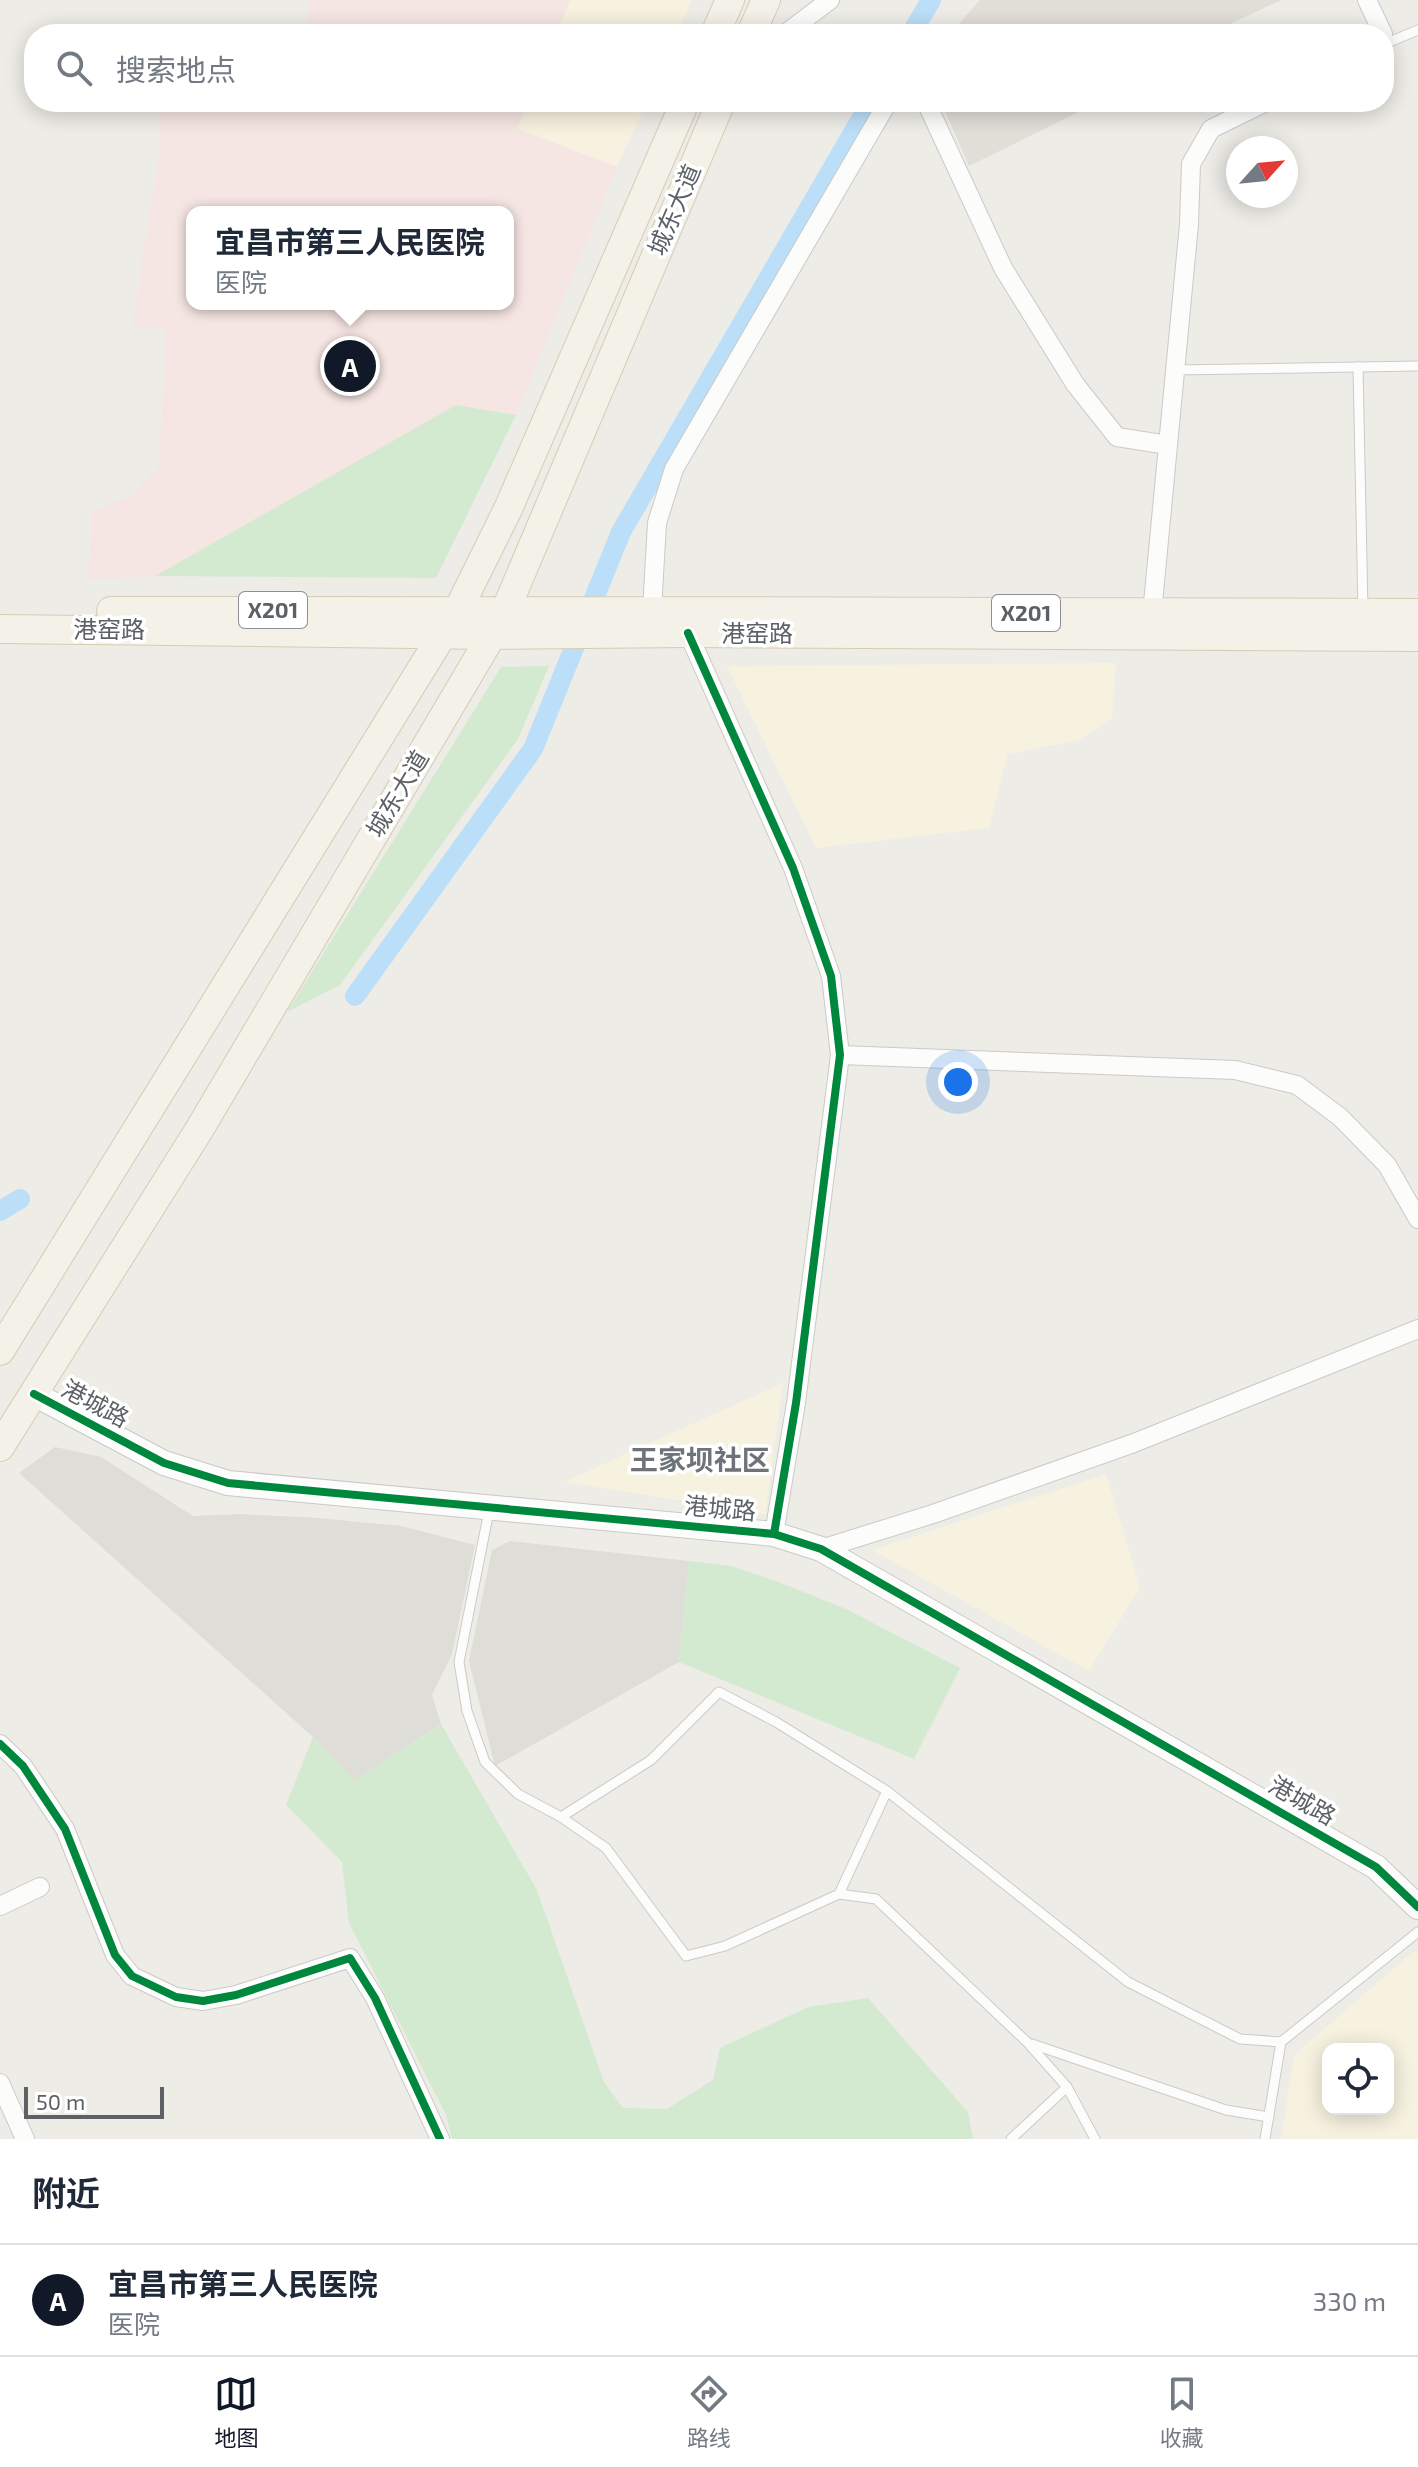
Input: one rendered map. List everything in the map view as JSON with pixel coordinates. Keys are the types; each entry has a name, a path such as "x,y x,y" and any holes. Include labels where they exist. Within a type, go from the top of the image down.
{"main road":[{"path":"719,24 730,0"},
{"path":"755,24 766,0"},
{"name":"城东大道","path":"0,1351 459,608 508,509 681,112"},
{"name":"城东大道","path":"0,1447 199,1130 506,609 717,112"},
{"name":"港窑路","path":"0,612 459,608 506,609 545,622"},
{"name":"港窑路","path":"0,629 492,635 545,622 641,618 1418,613"},
{"name":"港窑路","path":"641,618 688,633 1418,637"}],"street":[{"path":"798,24 830,0"},
{"path":"1367,0 1377,24"},
{"path":"641,618 657,523 674,469 882,112"},
{"path":"931,112 1003,268 1075,384 1117,437 1168,445"},
{"path":"1152,614 1189,224 1191,164 1211,129 1246,112"},
{"path":"688,633 793,868 831,976 840,1055 796,1403 774,1534"},
{"path":"840,1055 1235,1070 1297,1085 1340,1117 1387,1165 1418,1219"},
{"path":"821,1549 933,1514 1134,1443 1418,1329"},
{"name":"港城路","path":"34,1394 164,1463 228,1483 774,1534 821,1549 1376,1867 1418,1907"},
{"path":"0,1744 23,1766 65,1829 115,1955 132,1976 176,1997 203,2001 236,1995 350,1958 375,1998 440,2139"},
{"path":"0,1906 40,1887"},
{"path":"0,2083 25,2139"}],"lane":[{"path":"1394,37 1418,30"},
{"path":"1175,370 1418,366"},
{"path":"1358,367 1363,613"},
{"path":"489,1507 459,1662 467,1711 485,1762 518,1794 561,1817 606,1848 686,1956 725,1946 839,1894 876,1899 1028,2043 1067,2087 1095,2139"},
{"path":"561,1817 651,1760 719,1692 776,1722 887,1791 1128,1982 1240,2039 1281,2042"},
{"path":"839,1894 887,1791"},
{"path":"1265,2139 1281,2042 1418,1932"},
{"path":"1028,2043 1226,2110 1269,2117"},
{"path":"1011,2139 1067,2087"}],"shaded area":[{"path":"310,0 570,0 560,24 295,24 306,22"},
{"path":"570,0 692,0 681,24 560,24"},
{"path":"980,0 1281,0 1230,24 959,24"},
{"path":"159,112 524,112 517,129 617,167 516,415 456,405 155,576 88,579 92,512 132,495 159,466 166,329 132,327 159,156"},
{"path":"524,112 642,112 617,167 517,128"},
{"path":"945,112 1079,112 969,166"},
{"path":"1116,663 1112,719 1079,740 1008,754 989,828 816,848 727,666"},
{"name":"王家坝社区","path":"783,1383 765,1514 564,1482"},
{"path":"55,1447 101,1457 193,1516 240,1514 401,1526 475,1545 452,1654 432,1695 441,1724 354,1780 313,1737 19,1473"},
{"path":"1106,1474 1140,1587 1089,1671 872,1550"},
{"path":"510,1541 689,1561 679,1662 495,1766 469,1661 492,1550"},
{"path":"1414,1951 1418,1955 1418,2139 1281,2139 1294,2055"}],"green space":[{"path":"456,405 516,415 436,578 155,576"},
{"path":"549,666 518,739 340,985 287,1012 501,667"},
{"path":"689,1561 732,1566 776,1581 846,1609 960,1668 914,1759 679,1662"},
{"path":"441,1724 537,1890 604,2082 623,2108 667,2109 713,2080 720,2048 808,2007 868,1998 968,2112 973,2139 452,2139 446,2115 349,1923 342,1862 286,1805 313,1737 354,1780"}],"waterway":[{"path":"917,24 931,0"},
{"path":"355,996 533,749 621,532 865,112"},
{"path":"0,1211 20,1199"}],"cycle path":[{"path":"688,633 793,868 831,976 840,1055 796,1403 774,1534"},
{"path":"34,1394 164,1463 228,1483 774,1534 821,1549 1376,1867 1418,1907"},
{"path":"0,1744 23,1766 65,1829 115,1955 132,1976 176,1997 203,2001 236,1995 350,1958 375,1998 440,2139"}],"place":[{"name":"宜昌市第三人民医院","path":"350,366"}],"district":[{"name":"王家坝社区","path":"700,1460"}]}
